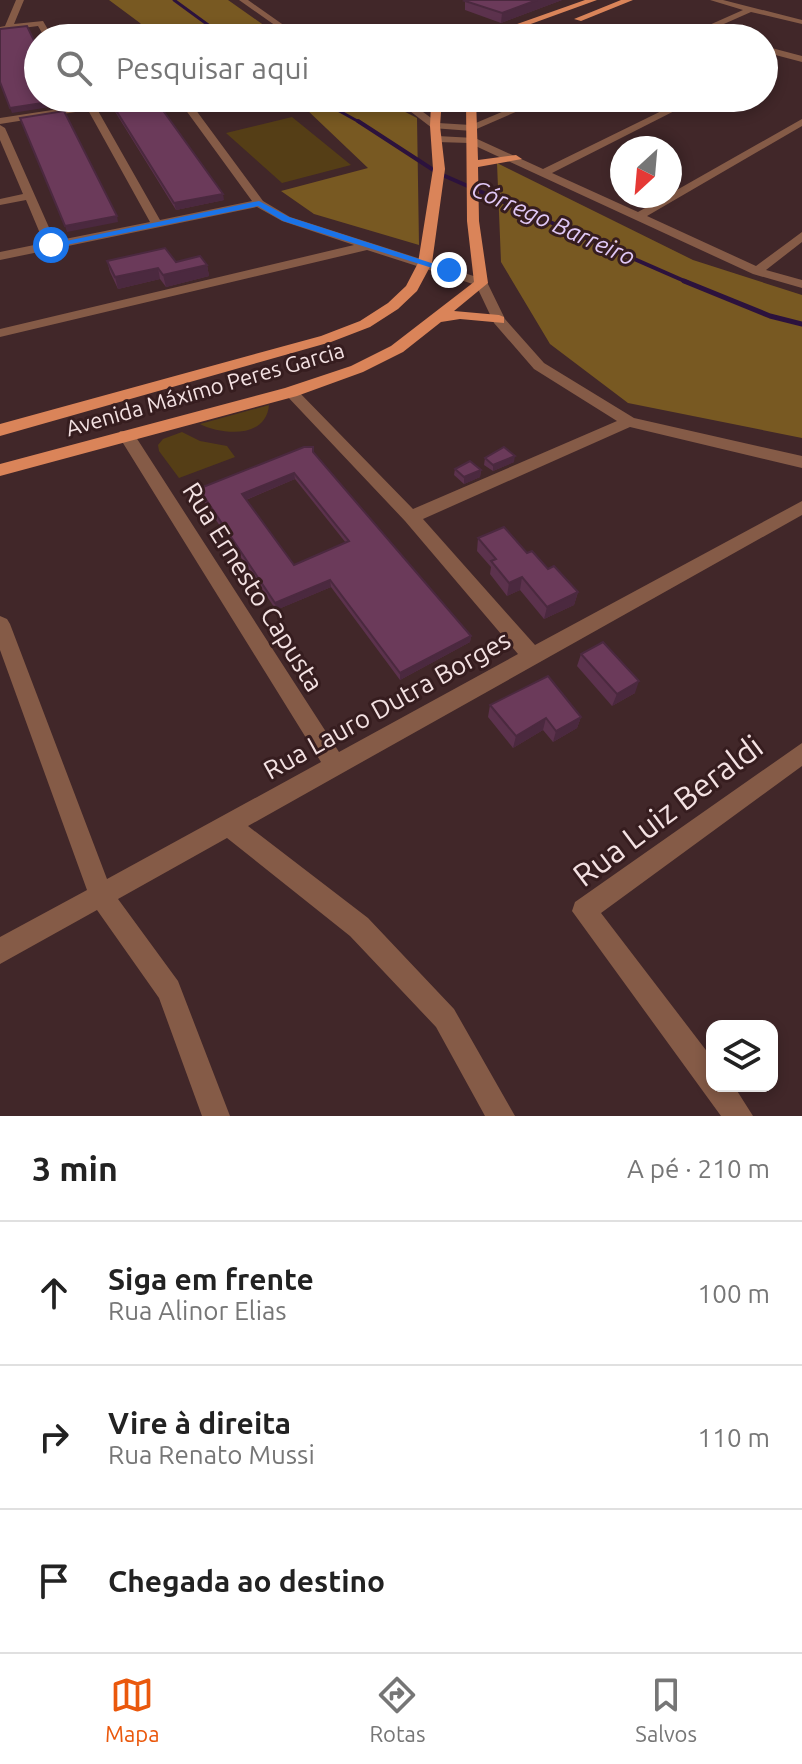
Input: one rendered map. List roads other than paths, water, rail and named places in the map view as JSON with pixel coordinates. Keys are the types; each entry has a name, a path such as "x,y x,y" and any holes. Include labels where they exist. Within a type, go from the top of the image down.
{"main road":[{"path":"524,24 593,0"},
{"path":"570,22 629,0"},
{"path":"425,263 439,169 437,112"},
{"path":"471,112 473,221 481,283"},
{"path":"473,165 491,160 516,159"},
{"name":"Avenida Máximo Peres Garcia","path":"0,430 145,392 354,328 402,298 412,288 425,263"},
{"name":"Avenida Máximo Peres Garcia","path":"0,470 291,392 377,360 438,318 481,283"},
{"path":"438,318 460,315 499,320"}],"street":[{"path":"5,28 20,0"},
{"path":"243,0 278,24"},
{"path":"714,0 802,22"},
{"path":"717,24 751,9"},
{"path":"778,53 802,59"},
{"path":"778,57 783,54"},
{"path":"0,121 44,112"},
{"path":"94,112 156,223"},
{"path":"192,112 259,203 286,219 481,283 499,320 539,366 629,422 802,462"},
{"path":"414,112 436,133 471,134 516,159 757,271 802,284"},
{"path":"471,134 510,112"},
{"path":"545,172 667,112"},
{"path":"639,216 802,122"},
{"path":"0,128 5,158 29,196 51,245"},
{"path":"0,202 29,196"},
{"path":"0,256 259,203"},
{"path":"757,271 802,236"},
{"path":"0,333 369,245"},
{"path":"291,392 411,517 532,656"},
{"path":"411,517 629,422"},
{"name":"Rua Ernesto Capusta","path":"126,435 335,766"},
{"name":"Rua Lauro Dutra Borges","path":"0,951 802,507"},
{"path":"0,624 101,895 169,990 216,1116"},
{"name":"Rua Luiz Beraldi","path":"706,1073 584,911 802,753"},
{"path":"229,825 359,927 445,1018 501,1116"},
{"path":"721,1092 739,1116"}],"waterway":[{"name":"Córrego Barreiro","path":"174,0 207,24"},
{"name":"Córrego Barreiro","path":"341,112 361,123"},
{"name":"Córrego Barreiro","path":"358,121 438,173 689,283"},
{"name":"Córrego Barreiro","path":"684,281 770,316 802,324"}]}
